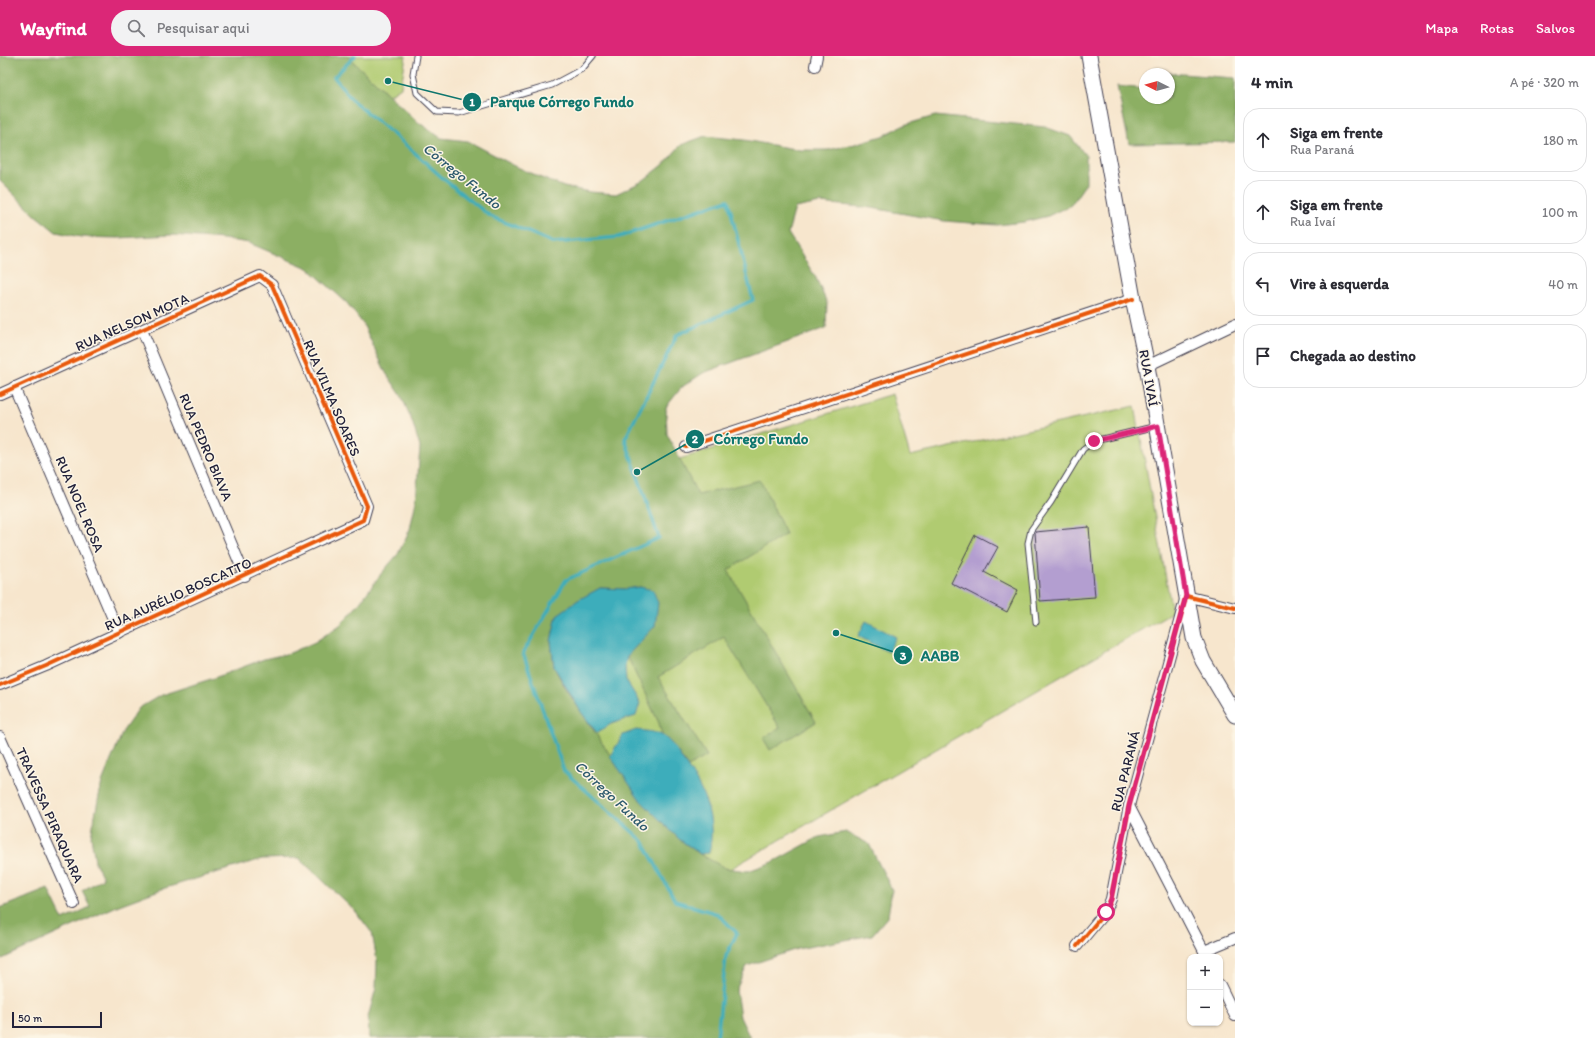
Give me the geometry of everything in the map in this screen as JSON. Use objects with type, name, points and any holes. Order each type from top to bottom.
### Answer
[{"type":"main road","name":"RUA IVAÍ","points":[[1089,56],[1133,300],[1158,426],[1194,638],[1203,661],[1235,715]]},
{"type":"street","points":[[815,66],[817,56]]},
{"type":"street","name":"RUA NELSON MOTA","points":[[0,394],[260,276],[272,285]]},
{"type":"street","name":"RUA VILMA SOARES","points":[[272,285],[367,506],[363,520]]},
{"type":"street","points":[[686,447],[1133,300]]},
{"type":"street","points":[[1147,366],[1235,324]]},
{"type":"street","name":"RUA PEDRO BIAVA","points":[[142,330],[245,576]]},
{"type":"street","name":"RUA NOEL ROSA","points":[[14,387],[119,633]]},
{"type":"street","name":"RUA AURÉLIO BOSCATTO","points":[[0,685],[245,576],[363,520]]},
{"type":"street","points":[[1186,596],[1235,608]]},
{"type":"street","name":"RUA PARANÁ","points":[[1077,946],[1106,912],[1111,899],[1129,806],[1186,596]]},
{"type":"street","name":"TRAVESSA PIRAQUARA","points":[[0,736],[74,904]]},
{"type":"street","points":[[1129,806],[1205,954],[1235,938]]},
{"type":"street","points":[[1223,990],[1235,1016]]},
{"type":"lane","points":[[416,56],[413,74],[417,93],[437,112],[459,113],[552,85],[582,69],[593,56]]},
{"type":"lane","points":[[1036,622],[1028,543],[1031,530],[1051,502],[1083,449],[1094,441],[1158,426]]},
{"type":"green space","points":[[0,56],[347,56],[418,122],[441,138],[468,141],[515,166],[564,187],[590,192],[616,194],[641,182],[662,166],[681,145],[705,136],[744,140],[800,150],[828,150],[882,136],[907,124],[935,116],[1045,127],[1070,136],[1086,156],[1086,183],[1071,205],[1048,216],[1024,222],[997,225],[944,221],[872,208],[820,203],[795,208],[788,233],[816,278],[827,303],[826,328],[703,373],[682,387],[666,407],[667,434],[698,495],[760,480],[786,534],[728,570],[816,722],[770,750],[763,738],[780,728],[724,637],[658,677],[707,756],[688,767],[672,744],[662,735],[659,723],[627,656],[635,646],[640,587],[625,589],[600,588],[557,615],[551,641],[554,667],[566,689],[641,801],[679,839],[700,854],[725,868],[748,871],[773,862],[819,837],[846,832],[869,844],[892,890],[888,916],[872,935],[797,949],[747,966],[736,990],[740,1017],[750,1038],[369,1038],[368,1017],[376,988],[377,961],[372,933],[356,912],[299,858],[262,859],[162,889],[119,905],[0,960],[0,908],[48,889],[63,920],[90,907],[82,891],[103,878],[95,862],[91,836],[102,782],[123,731],[139,708],[161,695],[214,678],[264,659],[290,653],[315,642],[340,625],[359,604],[380,575],[398,554],[410,529],[416,501],[420,447],[412,421],[401,395],[386,373],[363,324],[347,303],[308,268],[249,243],[223,239],[171,235],[118,238],[81,237],[56,232],[35,215],[0,181]]},
{"type":"green space","points":[[347,56],[406,56],[401,87],[389,95]]},
{"type":"green space","points":[[1175,73],[1235,78],[1235,142],[1129,144],[1117,86],[1139,88],[1139,104],[1175,104]]},
{"type":"green space","points":[[892,394],[910,456],[1135,406],[1172,612],[675,901],[564,771],[637,472]]},
{"type":"water","points":[[640,587],[653,590],[658,603],[655,626],[627,656],[625,666],[626,680],[640,703],[636,716],[611,724],[597,733],[581,712],[554,667],[551,641],[557,615],[578,600],[600,588],[625,589]]},
{"type":"water","points":[[866,621],[896,637],[888,652],[858,636]]},
{"type":"water","points":[[636,730],[657,733],[666,738],[690,770],[702,792],[710,815],[711,840],[709,853],[700,854],[679,839],[641,801],[610,756],[623,735]]},
{"type":"building","points":[[1089,527],[1095,597],[1040,601],[1035,532]]},
{"type":"building","points":[[975,535],[998,547],[984,572],[1018,590],[1007,612],[951,583]]},
{"type":"waterway","name":"Córrego Fundo","points":[[355,56],[334,77],[353,101],[406,145],[446,181],[490,216],[554,243],[619,237],[728,200],[753,300],[677,335],[625,439],[659,538],[566,580],[523,653],[564,771],[643,841],[675,901],[718,914],[737,933],[726,956],[717,1038]]},
{"type":"cycle path","points":[[0,394],[260,276],[272,285],[367,506],[363,520],[46,666],[0,685]]},
{"type":"cycle path","points":[[686,447],[1133,299]]},
{"type":"cycle path","points":[[1077,946],[1106,911],[1111,899],[1129,806],[1186,596],[1235,608]]},
{"type":"place","name":"Parque Córrego Fundo","points":[[388,81]]},
{"type":"place","name":"Córrego Fundo","points":[[637,472]]},
{"type":"place","name":"AABB","points":[[836,633]]},
{"type":"route","points":[[1094,441],[1158,426],[1186,596],[1129,806],[1111,899],[1106,912]]}]
